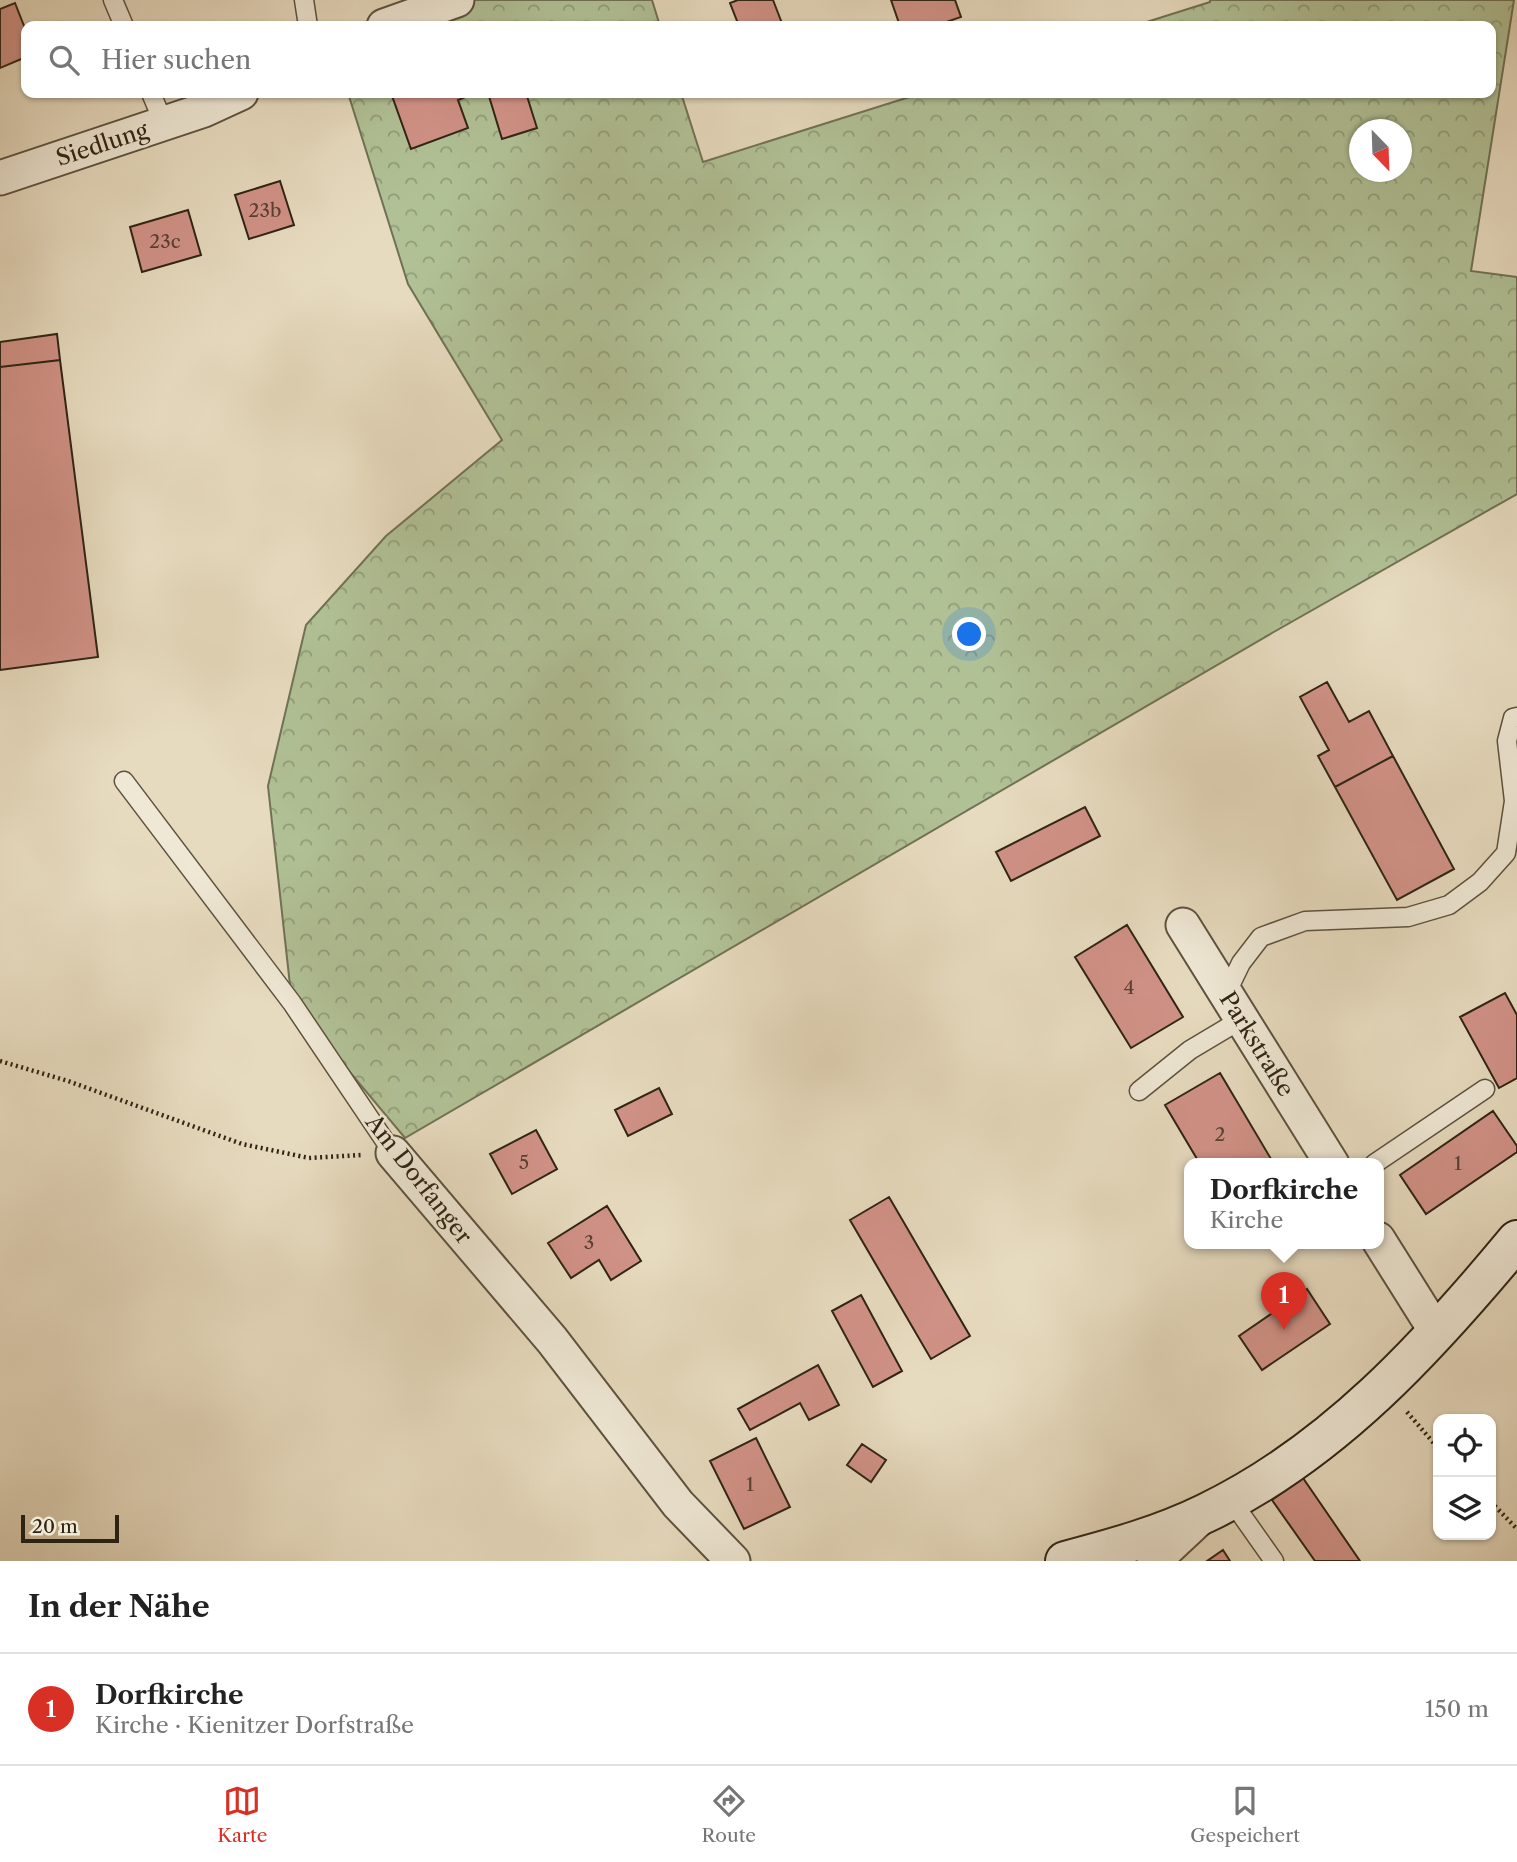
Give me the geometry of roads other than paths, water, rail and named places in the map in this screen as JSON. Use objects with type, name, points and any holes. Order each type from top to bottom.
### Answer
[{"type":"street","points":[[398,21],[457,0]]},
{"type":"street","name":"Siedlung","points":[[0,178],[204,110],[231,98]]},
{"type":"street","name":"Parkstraße","points":[[1183,925],[1328,1158]]},
{"type":"street","name":"Am Dorfanger","points":[[393,1153],[552,1340],[678,1504],[733,1561]]},
{"type":"street","points":[[1065,1561],[1135,1543],[1218,1507],[1296,1459],[1386,1386],[1437,1333],[1517,1240]]},
{"type":"street","points":[[1384,1249],[1437,1333]]},
{"type":"street","points":[[1154,1561],[1218,1507]]},
{"type":"lane","points":[[113,0],[122,21]]},
{"type":"lane","points":[[303,0],[307,21]]},
{"type":"lane","points":[[153,98],[163,124]]},
{"type":"lane","points":[[1139,1091],[1189,1050],[1234,1007],[1241,963],[1261,937],[1305,921],[1408,917],[1449,905],[1480,882],[1506,853],[1514,801],[1507,741],[1513,718],[1517,717]]},
{"type":"lane","name":"Am Dorfanger","points":[[124,781],[292,1003],[393,1153]]},
{"type":"lane","points":[[1383,1158],[1485,1089]]},
{"type":"lane","points":[[1218,1507],[1273,1561]]},
{"type":"place","name":"Dorfkirche","points":[[1284,1330]]}]
